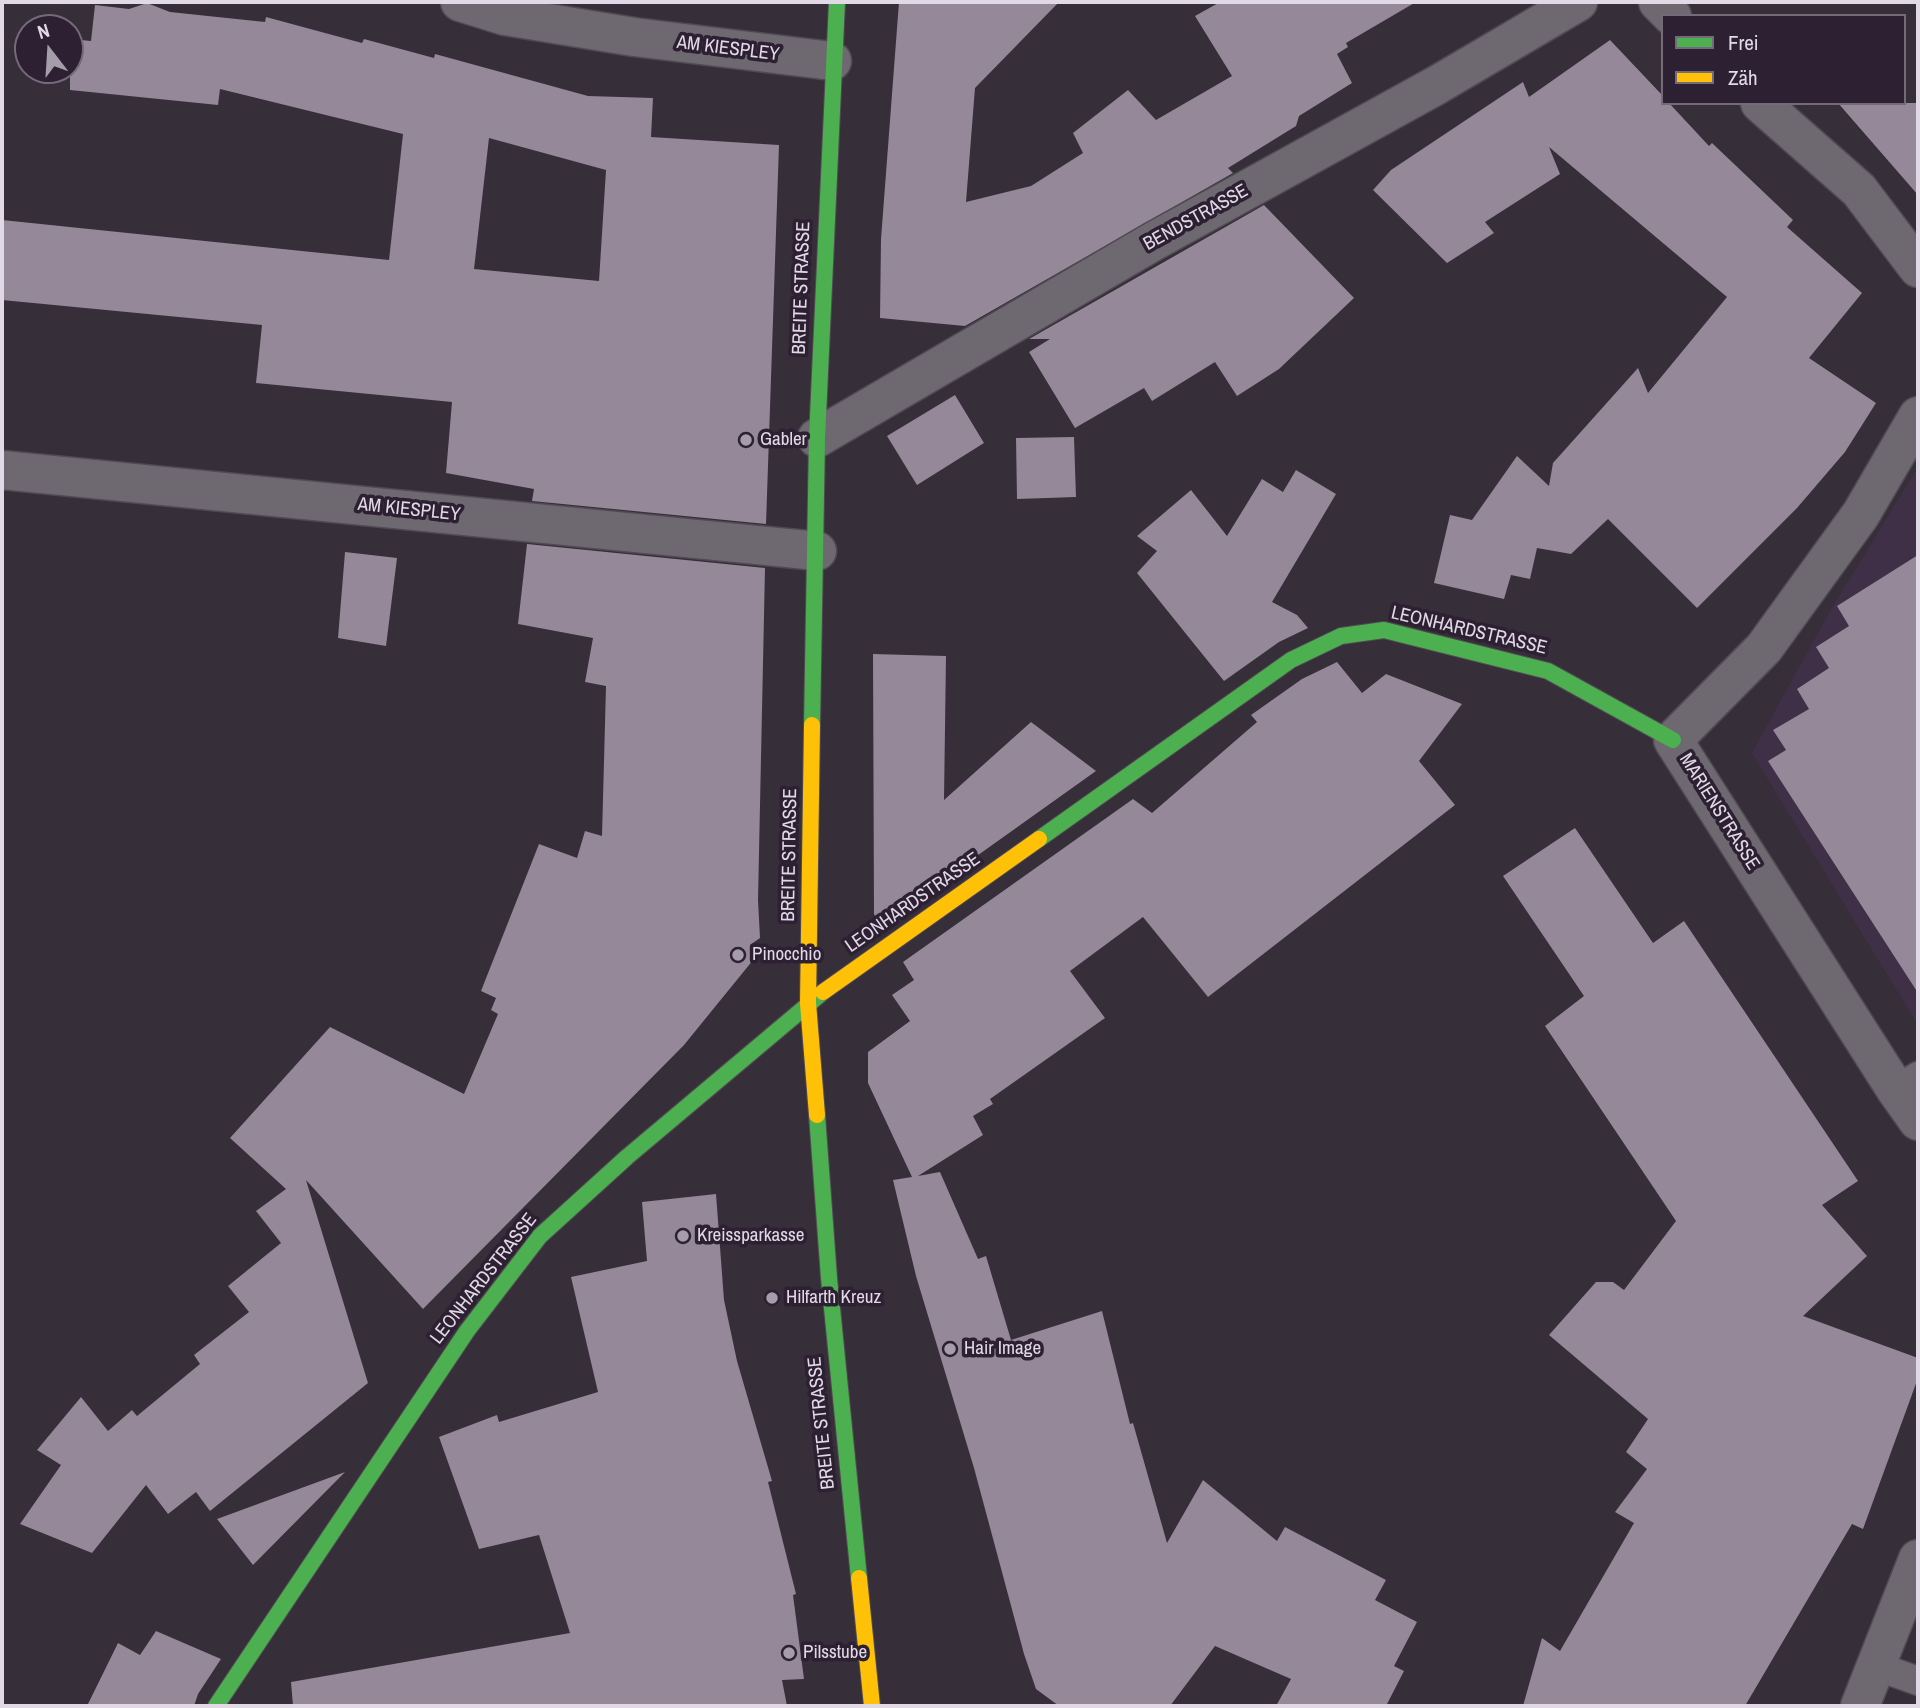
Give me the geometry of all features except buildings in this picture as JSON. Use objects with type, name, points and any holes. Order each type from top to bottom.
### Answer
[{"type":"main road","name":"BREITE STRASSE","points":[[837,2],[832,61],[817,438],[808,1003],[829,1278],[872,1706]]},
{"type":"main road","name":"LEONHARDSTRASSE","points":[[216,1706],[467,1331],[540,1236],[627,1157],[808,1003],[1291,660],[1341,636],[1384,630],[1548,671],[1673,740]]},
{"type":"street","name":"AM KIESPLEY","points":[[460,2],[505,16],[634,37],[832,61]]},
{"type":"street","name":"BENDSTRASSE","points":[[817,438],[1154,241],[1437,85],[1578,2]]},
{"type":"street","points":[[1762,105],[1858,190],[1918,268]]},
{"type":"street","name":"MARIENSTRASSE","points":[[1918,416],[1861,514],[1764,648],[1673,740],[1907,1083],[1918,1121]]},
{"type":"street","name":"AM KIESPLEY","points":[[2,470],[817,551]]},
{"type":"street","points":[[1860,1706],[1918,1559]]},
{"type":"lane","points":[[1876,1666],[1918,1681]]},
{"type":"shaded area","points":[[1918,467],[1918,1025],[1752,753],[1830,611]]},
{"type":"traffic: fast","points":[[812,725],[817,438],[837,2]]},
{"type":"traffic: fast","points":[[1039,839],[1291,660],[1341,636],[1384,630],[1548,671],[1673,740]]},
{"type":"traffic: fast","points":[[216,1706],[467,1331],[540,1236],[627,1157],[823,992]]},
{"type":"traffic: fast","points":[[817,1115],[829,1278],[859,1578]]},
{"type":"traffic: slow","points":[[812,725],[808,1003],[817,1115]]},
{"type":"traffic: slow","points":[[823,992],[1039,839]]},
{"type":"traffic: slow","points":[[859,1578],[872,1706]]},
{"type":"place","name":"Gabler","points":[[746,440]]},
{"type":"place","name":"Pinocchio","points":[[738,955]]},
{"type":"place","name":"Kreissparkasse","points":[[683,1236]]},
{"type":"place","name":"Hilfarth Kreuz","points":[[772,1298]]},
{"type":"place","name":"Hair Image","points":[[950,1349]]},
{"type":"place","name":"Pilsstube","points":[[789,1653]]}]
